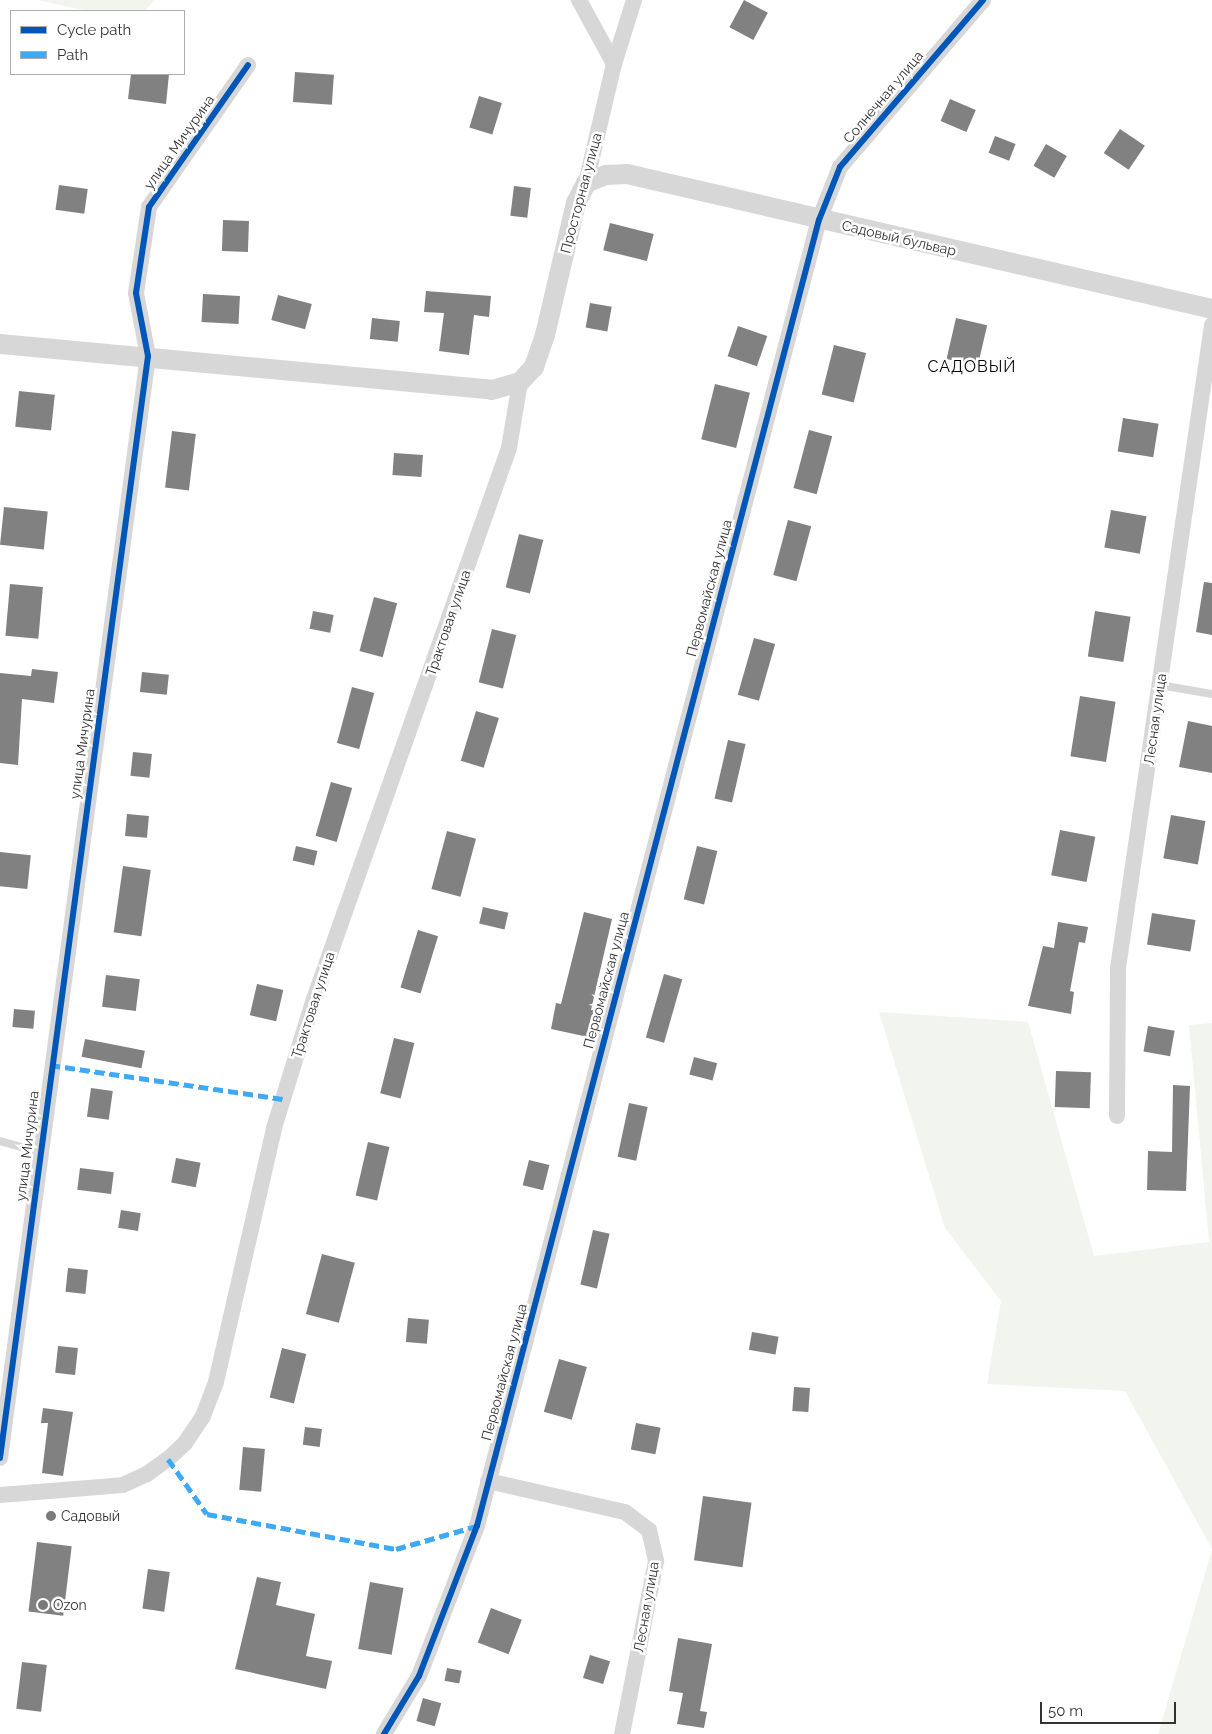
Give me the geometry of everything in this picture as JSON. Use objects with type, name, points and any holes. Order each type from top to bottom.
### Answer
[{"type":"street","points":[[579,0],[614,64]]},
{"type":"street","name":"Просторная улица","points":[[520,382],[534,366],[545,336],[576,203],[586,183],[614,64],[634,0]]},
{"type":"street","name":"Солнечная улица","points":[[819,220],[840,167],[983,0]]},
{"type":"street","name":"улица Мичурина","points":[[0,1458],[38,1152],[148,356],[136,292],[150,206],[248,65]]},
{"type":"street","name":"Садовый бульвар","points":[[586,183],[606,175],[627,174],[819,220],[1212,309]]},
{"type":"street","name":"Первомайская улица","points":[[384,1734],[419,1676],[477,1526],[819,220]]},
{"type":"street","name":"Лесная улица","points":[[1117,1116],[1118,968],[1212,324]]},
{"type":"street","points":[[0,344],[148,356],[465,389],[492,390],[520,382]]},
{"type":"street","name":"Трактовая улица","points":[[0,1495],[122,1485],[148,1474],[168,1459],[185,1443],[203,1416],[216,1382],[282,1099],[314,999],[509,448],[520,382]]},
{"type":"street","name":"Лесная улица","points":[[488,1481],[625,1512],[649,1530],[656,1561],[622,1734]]},
{"type":"lane","points":[[1160,685],[1212,694]]},
{"type":"lane","points":[[0,1141],[38,1152]]},
{"type":"shaded area","points":[[37,0],[154,0],[146,10],[84,10]]},
{"type":"shaded area","points":[[879,1012],[1028,1022],[1094,1256],[1209,1242],[1189,1025],[1212,1023],[1212,1549],[1125,1391],[987,1384],[1001,1301],[945,1228]]},
{"type":"shaded area","points":[[1212,1550],[1212,1734],[1158,1734]]},
{"type":"building","points":[[744,0],[768,13],[753,40],[729,27]]},
{"type":"building","points":[[295,72],[334,75],[332,105],[293,102]]},
{"type":"building","points":[[131,75],[169,75],[166,104],[128,99]]},
{"type":"building","points":[[479,96],[502,103],[492,135],[469,128]]},
{"type":"building","points":[[950,99],[976,110],[966,132],[941,121]]},
{"type":"building","points":[[1120,129],[1145,146],[1129,170],[1104,153]]},
{"type":"building","points":[[995,136],[1016,144],[1009,161],[989,153]]},
{"type":"building","points":[[1046,144],[1067,156],[1054,178],[1034,166]]},
{"type":"building","points":[[59,185],[88,189],[84,214],[56,210]]},
{"type":"building","points":[[514,186],[531,188],[527,218],[510,216]]},
{"type":"building","points":[[223,220],[249,221],[248,252],[222,251]]},
{"type":"building","points":[[610,223],[654,234],[647,261],[603,250]]},
{"type":"building","points":[[426,291],[491,296],[489,317],[474,315],[469,355],[439,351],[444,313],[424,312]]},
{"type":"building","points":[[203,294],[240,296],[238,324],[202,322]]},
{"type":"building","points":[[278,295],[312,304],[305,329],[271,320]]},
{"type":"building","points":[[590,303],[612,307],[607,331],[586,328]]},
{"type":"building","points":[[372,318],[400,321],[398,342],[370,339]]},
{"type":"building","points":[[956,318],[987,325],[978,366],[947,359]]},
{"type":"building","points":[[738,326],[767,336],[757,366],[728,356]]},
{"type":"building","points":[[834,345],[866,353],[854,402],[822,394]]},
{"type":"building","points":[[715,384],[750,393],[736,448],[701,439]]},
{"type":"building","points":[[19,391],[55,395],[51,431],[15,427]]},
{"type":"building","points":[[1123,418],[1159,424],[1153,457],[1118,452]]},
{"type":"building","points":[[809,430],[832,436],[817,494],[793,488]]},
{"type":"building","points":[[172,431],[196,434],[189,490],[165,488]]},
{"type":"building","points":[[394,453],[423,455],[421,477],[392,475]]},
{"type":"building","points":[[4,507],[48,512],[44,549],[0,545]]},
{"type":"building","points":[[1111,510],[1146,516],[1140,554],[1104,547]]},
{"type":"building","points":[[788,520],[811,526],[796,581],[773,575]]},
{"type":"building","points":[[519,534],[543,540],[530,593],[506,587]]},
{"type":"building","points":[[1204,582],[1212,583],[1212,635],[1196,632]]},
{"type":"building","points":[[10,584],[43,587],[38,639],[5,636]]},
{"type":"building","points":[[374,597],[397,603],[383,657],[360,651]]},
{"type":"building","points":[[313,611],[334,615],[330,633],[310,629]]},
{"type":"building","points":[[1095,611],[1131,617],[1123,662],[1088,656]]},
{"type":"building","points":[[492,629],[516,635],[503,688],[479,682]]},
{"type":"building","points":[[754,638],[775,644],[759,701],[738,695]]},
{"type":"building","points":[[32,669],[58,672],[54,703],[22,699],[18,765],[0,763],[0,673],[31,676]]},
{"type":"building","points":[[142,672],[169,675],[167,695],[140,692]]},
{"type":"building","points":[[352,687],[374,693],[359,749],[337,743]]},
{"type":"building","points":[[1080,696],[1116,702],[1106,762],[1070,756]]},
{"type":"building","points":[[476,711],[499,718],[484,768],[461,761]]},
{"type":"building","points":[[1188,721],[1212,726],[1212,773],[1179,767]]},
{"type":"building","points":[[728,740],[746,744],[732,803],[715,798]]},
{"type":"building","points":[[133,752],[152,754],[149,778],[130,776]]},
{"type":"building","points":[[331,782],[352,788],[337,842],[316,836]]},
{"type":"building","points":[[127,814],[149,816],[147,838],[125,836]]},
{"type":"building","points":[[1171,815],[1205,821],[1198,864],[1163,858]]},
{"type":"building","points":[[1060,830],[1095,837],[1087,882],[1051,875]]},
{"type":"building","points":[[447,831],[476,839],[460,897],[431,889]]},
{"type":"building","points":[[296,846],[317,851],[314,866],[293,861]]},
{"type":"building","points":[[697,846],[717,851],[704,904],[684,899]]},
{"type":"building","points":[[0,852],[31,855],[27,889],[0,886]]},
{"type":"building","points":[[123,866],[151,870],[141,936],[114,932]]},
{"type":"building","points":[[483,907],[508,913],[505,929],[479,924]]},
{"type":"building","points":[[584,912],[612,919],[591,1010],[594,1010],[588,1037],[551,1029],[556,1003],[561,1004]]},
{"type":"building","points":[[1152,913],[1195,920],[1190,951],[1147,945]]},
{"type":"building","points":[[1058,922],[1088,927],[1085,943],[1079,942],[1070,991],[1074,992],[1071,1014],[1028,1006],[1043,946],[1054,948]]},
{"type":"building","points":[[418,930],[438,936],[421,994],[400,987]]},
{"type":"building","points":[[664,974],[682,979],[664,1043],[646,1037]]},
{"type":"building","points":[[106,975],[140,979],[136,1011],[102,1007]]},
{"type":"building","points":[[257,984],[283,990],[276,1021],[250,1015]]},
{"type":"building","points":[[14,1009],[35,1011],[33,1029],[12,1027]]},
{"type":"building","points":[[1148,1026],[1175,1031],[1170,1056],[1143,1052]]},
{"type":"building","points":[[394,1038],[414,1043],[401,1098],[380,1093]]},
{"type":"building","points":[[85,1039],[145,1051],[141,1068],[82,1057]]},
{"type":"building","points":[[694,1057],[717,1063],[713,1081],[689,1074]]},
{"type":"building","points":[[1056,1071],[1091,1072],[1090,1108],[1055,1107]]},
{"type":"building","points":[[1173,1085],[1190,1086],[1186,1191],[1147,1190],[1148,1151],[1172,1152]]},
{"type":"building","points":[[91,1088],[113,1091],[109,1120],[87,1117]]},
{"type":"building","points":[[629,1103],[648,1107],[636,1161],[618,1157]]},
{"type":"building","points":[[368,1142],[389,1147],[377,1201],[356,1196]]},
{"type":"building","points":[[176,1158],[201,1163],[196,1187],[171,1183]]},
{"type":"building","points":[[529,1160],[549,1165],[543,1190],[523,1185]]},
{"type":"building","points":[[80,1168],[114,1172],[111,1194],[77,1190]]},
{"type":"building","points":[[121,1210],[141,1213],[138,1231],[118,1228]]},
{"type":"building","points":[[593,1230],[610,1234],[597,1288],[580,1285]]},
{"type":"building","points":[[322,1254],[355,1263],[339,1323],[306,1314]]},
{"type":"building","points":[[68,1268],[88,1270],[85,1294],[65,1292]]},
{"type":"building","points":[[408,1318],[429,1320],[427,1344],[406,1342]]},
{"type":"building","points":[[752,1332],[779,1337],[775,1354],[749,1350]]},
{"type":"building","points":[[58,1346],[78,1348],[75,1375],[55,1373]]},
{"type":"building","points":[[282,1348],[306,1354],[294,1404],[270,1397]]},
{"type":"building","points":[[559,1359],[587,1367],[572,1420],[544,1412]]},
{"type":"building","points":[[794,1387],[810,1388],[808,1412],[792,1411]]},
{"type":"building","points":[[43,1408],[73,1412],[63,1476],[42,1473],[48,1423],[41,1423]]},
{"type":"building","points":[[636,1423],[661,1428],[655,1454],[631,1450]]},
{"type":"building","points":[[305,1427],[322,1429],[320,1447],[303,1445]]},
{"type":"building","points":[[243,1447],[265,1449],[261,1492],[239,1490]]},
{"type":"building","points":[[703,1496],[752,1503],[742,1567],[694,1560]]},
{"type":"building","points":[[37,1542],[72,1546],[63,1616],[28,1611]]},
{"type":"building","points":[[148,1569],[170,1572],[164,1612],[142,1609]]},
{"type":"building","points":[[257,1577],[281,1582],[276,1605],[315,1614],[306,1656],[332,1661],[326,1689],[235,1669]]},
{"type":"building","points":[[370,1582],[403,1588],[392,1655],[358,1649]]},
{"type":"building","points":[[491,1608],[522,1620],[509,1654],[478,1643]]},
{"type":"building","points":[[678,1638],[712,1644],[700,1711],[707,1712],[704,1728],[677,1724],[683,1693],[669,1691]]},
{"type":"building","points":[[590,1655],[610,1661],[603,1684],[583,1678]]},
{"type":"building","points":[[22,1662],[47,1665],[41,1712],[16,1709]]},
{"type":"building","points":[[447,1668],[462,1671],[459,1684],[445,1681]]},
{"type":"building","points":[[423,1698],[441,1703],[435,1726],[416,1721]]},
{"type":"marked path","points":[[50,1065],[283,1099]]},
{"type":"marked path","points":[[168,1459],[207,1514],[396,1549],[477,1526]]},
{"type":"cycle path","points":[[384,1734],[419,1676],[477,1526],[819,220],[840,167],[983,0]]},
{"type":"cycle path","points":[[0,1458],[148,356],[136,293],[149,207],[248,65]]},
{"type":"place","name":"Садовый","points":[[51,1516]]},
{"type":"place","name":"Ozon","points":[[43,1605]]},
{"type":"district","name":"САДОВЫЙ","points":[[972,367]]}]
